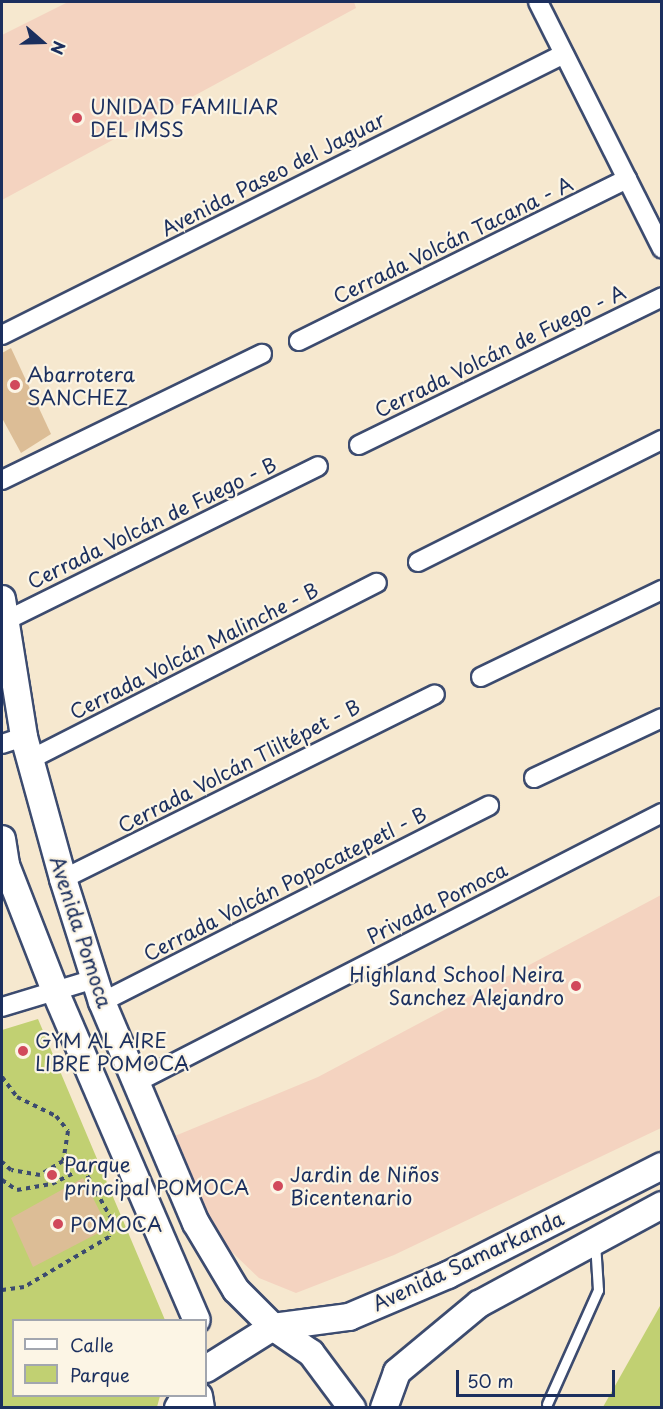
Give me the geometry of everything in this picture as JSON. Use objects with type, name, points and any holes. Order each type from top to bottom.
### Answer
[{"type":"main road","name":"Avenida Pomoca","points":[[3,610],[19,746],[98,990],[180,1184],[236,1290],[273,1327],[311,1353],[352,1407]]},
{"type":"main road","name":"Avenida Pomoca","points":[[2,839],[4,866],[55,991],[147,1198],[197,1319]]},
{"type":"main road","name":"Avenida Samarkanda","points":[[207,1368],[273,1327],[349,1317],[448,1275],[662,1166]]},
{"type":"main road","points":[[147,1198],[180,1184]]},
{"type":"main road","name":"Avenida Samarkanda","points":[[384,1407],[397,1372],[479,1304],[594,1237],[662,1205]]},
{"type":"street","points":[[538,2],[662,249]]},
{"type":"street","name":"Avenida Paseo del Jaguar","points":[[2,335],[564,54]]},
{"type":"street","name":"Cerrada Volcán Tacana - A","points":[[298,341],[627,178]]},
{"type":"street","name":"Cerrada Volcán de Fuego - A","points":[[359,445],[662,297]]},
{"type":"street","points":[[2,480],[262,354]]},
{"type":"street","points":[[418,562],[662,440]]},
{"type":"street","name":"Cerrada Volcán de Fuego - B","points":[[3,610],[318,466]]},
{"type":"street","name":"Cerrada Volcán Malinche - B","points":[[19,746],[377,583]]},
{"type":"street","points":[[481,677],[662,590]]},
{"type":"street","name":"Cerrada Volcán Tliltépet - B","points":[[63,879],[435,694]]},
{"type":"street","points":[[534,778],[662,718]]},
{"type":"street","name":"Cerrada Volcán Popocatepetl - B","points":[[2,1007],[55,991],[98,990],[489,807]]},
{"type":"street","name":"Privada Pomoca","points":[[137,1082],[662,813]]},
{"type":"lane","points":[[547,1404],[598,1290],[594,1237]]},
{"type":"path","points":[[2,1077],[16,1096],[56,1116],[68,1131],[63,1161],[40,1175],[11,1170],[2,1162]]},
{"type":"path","points":[[2,1180],[17,1190],[52,1184],[83,1168],[111,1218],[109,1237],[24,1287],[2,1290]]},
{"type":"shaded area","name":"UNIDAD FAMILIAR DEL IMSS","points":[[68,2],[354,2],[356,8],[2,200],[2,35]]},
{"type":"shaded area","name":"Highland School Neira Sanchez Alejandro","points":[[661,895],[661,1128],[394,1255],[296,1293],[259,1278],[213,1234],[170,1138],[318,1077]]},
{"type":"green space","name":"Parque principal POMOCA","points":[[38,1019],[165,1319],[12,1319],[12,1397],[160,1397],[157,1407],[2,1408],[2,1030]]},
{"type":"green space","points":[[660,1306],[661,1407],[603,1407]]},
{"type":"building","name":"Abarrotera SANCHEZ","points":[[11,348],[51,434],[21,453],[2,418],[2,353]]},
{"type":"building","points":[[83,1178],[108,1228],[33,1267],[11,1218]]},
{"type":"place","name":"UNIDAD FAMILIAR DEL IMSS","points":[[77,118]]},
{"type":"place","name":"Abarrotera SANCHEZ","points":[[15,385]]},
{"type":"place","name":"Highland School Neira Sanchez Alejandro","points":[[576,986]]},
{"type":"place","name":"GYM AL AIRE LIBRE POMOCA","points":[[23,1051]]},
{"type":"place","name":"Parque principal POMOCA","points":[[52,1175]]},
{"type":"place","name":"Jardin de Niños Bicentenario","points":[[278,1186]]},
{"type":"place","name":"POMOCA","points":[[58,1224]]}]
